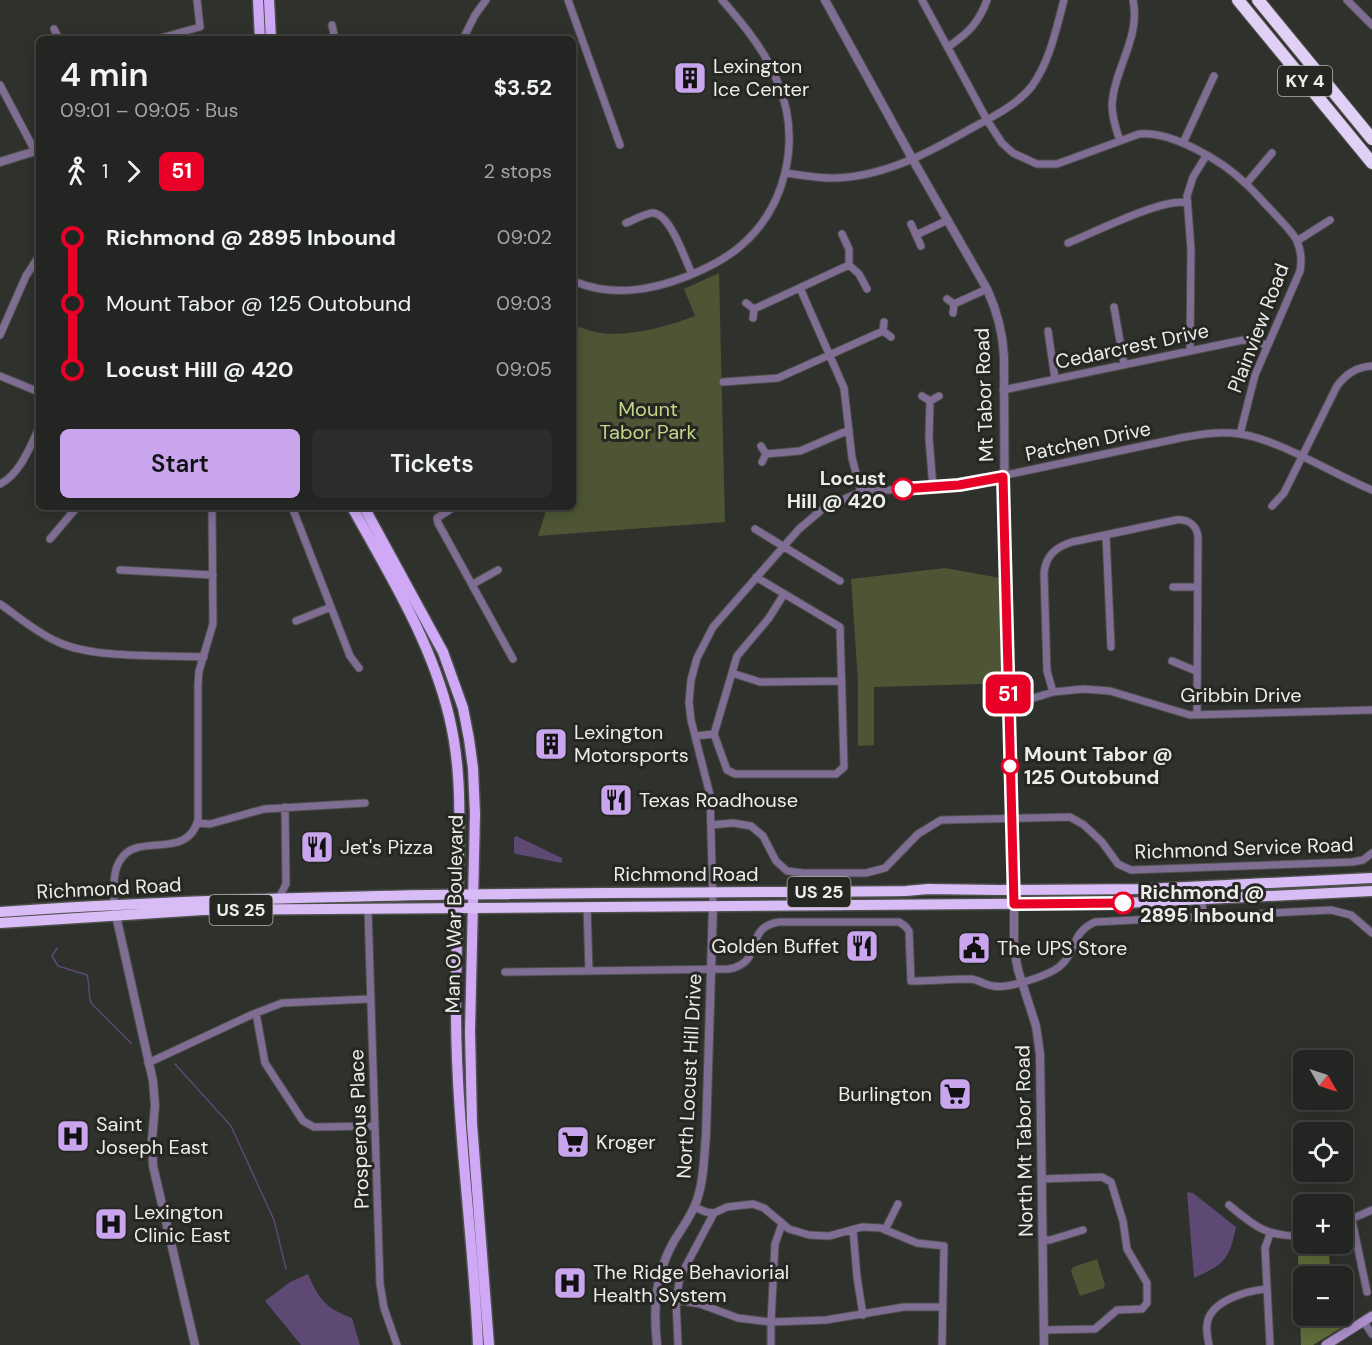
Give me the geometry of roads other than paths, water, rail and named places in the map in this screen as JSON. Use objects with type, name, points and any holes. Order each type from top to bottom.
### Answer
[{"type":"highway","name":"KY 4","points":[[1238,0],[1372,163]]},
{"type":"highway","name":"KY 4","points":[[1258,0],[1372,139]]},
{"type":"highway","name":"Richmond Road","points":[[0,923],[114,909],[302,896],[928,889],[1146,889],[1372,878]]},
{"type":"highway","name":"Richmond Road","points":[[0,912],[114,909],[368,910],[1014,904],[1202,900],[1372,891]]},
{"type":"main road","points":[[258,0],[260,36]]},
{"type":"main road","points":[[268,0],[271,36]]},
{"type":"main road","name":"Man O War Boulevard","points":[[354,510],[432,661],[447,708],[456,750],[459,777],[457,1067],[461,1145],[478,1345]]},
{"type":"main road","name":"Man O War Boulevard","points":[[366,510],[443,652],[463,708],[469,739],[474,794],[470,1022],[472,1124],[489,1345]]},
{"type":"main road","points":[[1326,1345],[1368,1319]]},
{"type":"street","points":[[168,36],[200,27],[197,0]]},
{"type":"street","points":[[464,36],[484,0]]},
{"type":"street","points":[[568,0],[620,146]]},
{"type":"street","points":[[576,282],[601,289],[633,291],[665,285],[692,274],[726,257],[754,233],[776,200],[785,173],[789,133],[786,109],[778,84],[757,45],[722,0]]},
{"type":"street","name":"Mt Tabor Road","points":[[825,0],[987,289],[1001,330],[1014,904]]},
{"type":"street","name":"Plainview Road","points":[[922,0],[987,120],[1007,149],[1019,157],[1037,164],[1065,163],[1139,134],[1165,135],[1234,173],[1297,241],[1301,260],[1299,276],[1267,346],[1248,395],[1240,434]]},
{"type":"street","points":[[948,47],[973,28],[987,0]]},
{"type":"street","points":[[785,173],[822,178],[872,172],[913,160],[987,120],[1020,99],[1037,78],[1049,52],[1064,0]]},
{"type":"street","points":[[1120,141],[1113,120],[1112,107],[1134,27],[1133,0]]},
{"type":"street","points":[[1347,0],[1372,25]]},
{"type":"street","points":[[332,25],[334,36]]},
{"type":"street","points":[[54,29],[58,36]]},
{"type":"street","points":[[1183,143],[1214,76]]},
{"type":"street","points":[[0,85],[36,149]]},
{"type":"street","points":[[0,162],[36,151]]},
{"type":"street","points":[[1246,184],[1272,153]]},
{"type":"street","points":[[1190,350],[1191,250],[1187,203],[1190,187],[1206,156]]},
{"type":"street","points":[[1068,243],[1157,207],[1178,202],[1187,203]]},
{"type":"street","points":[[626,223],[648,214],[660,214],[670,226],[692,274]]},
{"type":"street","points":[[916,235],[948,220]]},
{"type":"street","points":[[1297,241],[1330,220]]},
{"type":"street","points":[[911,224],[921,246]]},
{"type":"street","points":[[842,234],[849,249],[849,265]]},
{"type":"street","points":[[0,335],[26,276],[36,261]]},
{"type":"street","points":[[754,309],[849,265]]},
{"type":"street","points":[[849,265],[859,273],[867,290]]},
{"type":"street","points":[[800,288],[845,393],[852,458],[861,492]]},
{"type":"street","points":[[954,304],[987,289]]},
{"type":"street","points":[[947,299],[954,304]]},
{"type":"street","points":[[746,303],[754,309]]},
{"type":"street","points":[[953,313],[954,304]]},
{"type":"street","points":[[1114,306],[1124,364]]},
{"type":"street","points":[[753,318],[754,309]]},
{"type":"street","points":[[883,331],[884,322]]},
{"type":"street","points":[[723,382],[778,378],[883,331]]},
{"type":"street","points":[[883,331],[891,337]]},
{"type":"street","points":[[1048,331],[1055,379]]},
{"type":"street","name":"Cedarcrest Drive","points":[[1003,390],[1243,340],[1257,341],[1267,346]]},
{"type":"street","points":[[1272,506],[1284,493],[1337,386],[1345,376],[1353,371],[1372,366]]},
{"type":"street","points":[[0,376],[36,391]]},
{"type":"street","points":[[922,396],[930,400]]},
{"type":"street","points":[[930,400],[939,396]]},
{"type":"street","points":[[930,400],[929,438],[933,488]]},
{"type":"street","points":[[766,454],[800,451],[849,430]]},
{"type":"street","name":"Patchen Drive","points":[[713,906],[708,783],[694,736],[689,702],[691,680],[697,658],[713,627],[815,514],[833,503],[861,492],[959,485],[1210,433],[1240,434],[1268,442],[1372,490]]},
{"type":"street","points":[[0,484],[5,482],[22,463],[36,434]]},
{"type":"street","points":[[761,446],[766,454]]},
{"type":"street","points":[[762,462],[766,454]]},
{"type":"street","points":[[50,539],[74,510]]},
{"type":"street","points":[[195,1345],[153,1166],[155,1095],[114,909],[116,870],[124,855],[140,847],[177,843],[193,832],[197,823],[199,671],[213,624],[212,510]]},
{"type":"street","points":[[293,510],[350,656],[359,668]]},
{"type":"street","points":[[449,510],[437,518],[438,523],[513,659]]},
{"type":"street","points":[[1053,692],[1047,657],[1045,566],[1051,553],[1063,545],[1176,520],[1185,520],[1195,526],[1198,536],[1197,715]]},
{"type":"street","points":[[755,529],[840,581]]},
{"type":"street","points":[[1106,535],[1110,648]]},
{"type":"street","points":[[120,570],[213,574]]},
{"type":"street","points":[[473,584],[498,570]]},
{"type":"street","points":[[756,577],[840,627],[844,767],[836,774],[735,774],[727,770],[714,734],[737,656],[769,618],[784,594]]},
{"type":"street","points":[[1173,587],[1197,587]]},
{"type":"street","points":[[0,604],[40,633],[67,646],[98,652],[204,657]]},
{"type":"street","points":[[296,621],[331,607]]},
{"type":"street","points":[[1172,661],[1196,671]]},
{"type":"street","points":[[732,673],[760,682],[842,681]]},
{"type":"street","name":"Gribbin Drive","points":[[1008,706],[1053,692],[1070,689],[1098,689],[1178,713],[1197,715],[1372,710]]},
{"type":"street","points":[[694,736],[714,734]]},
{"type":"street","points":[[197,823],[210,824],[252,811],[285,807],[365,803]]},
{"type":"street","points":[[276,897],[280,896],[286,884],[285,807]]},
{"type":"street","name":"Richmond Service Road","points":[[711,825],[743,824],[757,830],[776,861],[788,871],[803,873],[866,873],[885,868],[918,834],[941,820],[1011,817],[1073,818],[1096,835],[1118,864],[1131,870],[1358,861],[1367,858],[1372,853]]},
{"type":"street","points":[[1298,864],[1300,882]]},
{"type":"street","points":[[286,884],[295,894],[302,896]]},
{"type":"street","points":[[1202,900],[1203,918]]},
{"type":"street","name":"North Mt Tabor Road","points":[[1014,904],[1014,949],[1039,1043],[1044,1345]]},
{"type":"street","name":"North Locust Hill Drive","points":[[657,1345],[655,1296],[662,1266],[694,1206],[703,1173],[713,906]]},
{"type":"street","points":[[586,907],[589,971]]},
{"type":"street","name":"Prosperous Place","points":[[368,910],[369,999],[380,1284],[384,1308],[397,1345]]},
{"type":"street","points":[[505,972],[729,969],[745,963],[750,958],[757,934],[772,923],[890,921],[902,923],[909,932],[911,981],[974,980],[994,987],[1022,982],[1057,969],[1068,956],[1077,934],[1082,928],[1095,922],[1338,910],[1351,915],[1372,933]]},
{"type":"street","points":[[148,1063],[282,1003],[369,999]]},
{"type":"street","points":[[256,1013],[265,1063],[303,1120],[314,1127],[375,1126]]},
{"type":"street","points":[[1042,1179],[1102,1177],[1111,1182],[1124,1221],[1127,1249],[1146,1283],[1147,1303],[1142,1309],[1114,1311],[1095,1329],[1044,1330]]},
{"type":"street","points":[[694,1206],[714,1213],[727,1207],[753,1204],[764,1208],[789,1229],[809,1235],[829,1236],[862,1227],[881,1228],[917,1243],[944,1246],[942,1345]]},
{"type":"street","points":[[885,1230],[898,1204]]},
{"type":"street","points":[[1228,1205],[1255,1226],[1270,1233],[1293,1235]]},
{"type":"street","points":[[1353,1220],[1372,1210]]},
{"type":"street","points":[[678,1345],[676,1300],[680,1277],[714,1213]]},
{"type":"street","points":[[771,1345],[775,1244],[782,1224]]},
{"type":"street","points":[[1353,1225],[1367,1292]]},
{"type":"street","points":[[853,1230],[863,1314]]},
{"type":"street","points":[[1043,1240],[1083,1230]]},
{"type":"street","points":[[1270,1233],[1265,1248],[1270,1345]]},
{"type":"street","points":[[1209,1345],[1207,1324],[1219,1306],[1248,1292],[1266,1289]]},
{"type":"street","points":[[655,1296],[700,1304],[738,1318],[771,1322],[826,1320],[904,1307],[943,1307]]},
{"type":"street","points":[[1368,1319],[1372,1334]]},
{"type":"waterway","points":[[57,948],[52,956],[58,966],[87,975],[91,1003],[131,1043]]},
{"type":"waterway","points":[[175,1064],[231,1126],[274,1220],[286,1269]]},
{"type":"place","name":"Lexington Ice Center","points":[[690,78]]},
{"type":"place","name":"Locust Hill @ 420","points":[[903,489]]},
{"type":"place","name":"Lexington Motorsports","points":[[551,744]]},
{"type":"place","name":"Mount Tabor @ 125 Outobund","points":[[1010,766]]},
{"type":"place","name":"Texas Roadhouse","points":[[616,800]]},
{"type":"place","name":"Jet's Pizza","points":[[317,847]]},
{"type":"place","name":"Richmond @ 2895 Inbound","points":[[1123,903]]},
{"type":"place","name":"Golden Buffet","points":[[862,946]]},
{"type":"place","name":"The UPS Store","points":[[974,948]]},
{"type":"place","name":"Burlington","points":[[955,1094]]},
{"type":"place","name":"Saint Joseph East","points":[[73,1136]]},
{"type":"place","name":"Kroger","points":[[573,1142]]},
{"type":"place","name":"Lexington Clinic East","points":[[111,1224]]},
{"type":"place","name":"The Ridge Behaviorial Health System","points":[[570,1283]]},
{"type":"park label","name":"Mount Tabor Park","points":[[648,420]]}]
